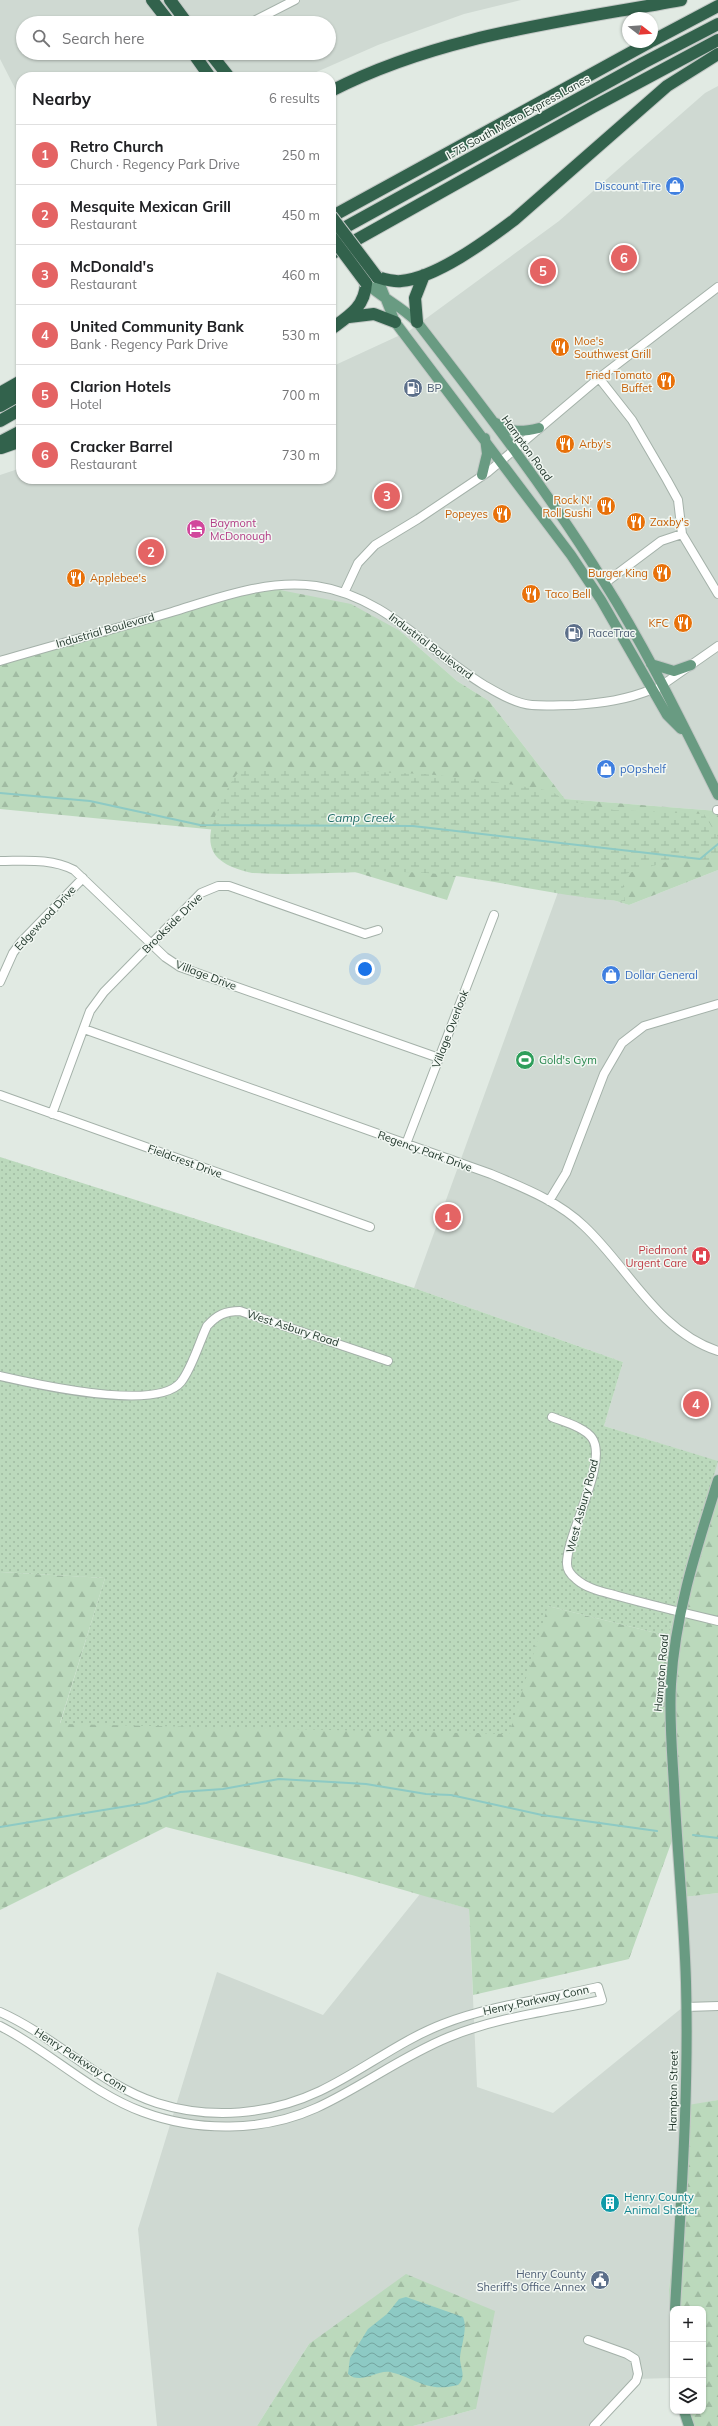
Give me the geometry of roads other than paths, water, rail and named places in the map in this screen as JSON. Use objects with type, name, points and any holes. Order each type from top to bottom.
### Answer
[{"type":"highway","points":[[152,0],[165,16]]},
{"type":"highway","points":[[170,0],[182,16]]},
{"type":"highway","points":[[336,89],[378,69],[458,42],[681,0]]},
{"type":"highway","points":[[658,37],[718,6]]},
{"type":"highway","name":"I-75 South Metro Express Lanes","points":[[336,233],[643,63],[718,24]]},
{"type":"highway","points":[[336,251],[586,110],[718,40]]},
{"type":"highway","points":[[336,213],[638,48]]},
{"type":"highway","points":[[377,276],[399,282],[424,275],[469,252],[502,229],[667,86],[718,54]]},
{"type":"highway","points":[[198,60],[206,72]]},
{"type":"highway","points":[[219,60],[226,72]]},
{"type":"highway","name":"Hampton Road","points":[[336,223],[377,276]]},
{"type":"highway","name":"Hampton Road","points":[[336,243],[366,283]]},
{"type":"highway","points":[[417,322],[415,298],[424,275]]},
{"type":"highway","points":[[336,325],[348,317],[363,301],[366,283]]},
{"type":"highway","points":[[348,317],[374,314],[395,322]]},
{"type":"highway","points":[[0,393],[16,384]]},
{"type":"highway","points":[[0,406],[16,397]]},
{"type":"highway","points":[[0,421],[16,412]]},
{"type":"highway","points":[[0,442],[16,434]]},
{"type":"highway","points":[[0,449],[16,443]]},
{"type":"main road","name":"Hampton Road","points":[[377,276],[388,300],[395,322],[485,438],[583,573],[686,734],[715,786],[718,795]]},
{"type":"main road","name":"Hampton Road","points":[[366,283],[407,312],[417,322],[513,450],[605,583],[651,664],[656,688],[667,715],[686,734]]},
{"type":"main road","points":[[492,421],[509,430],[524,431],[539,428]]},
{"type":"main road","points":[[482,475],[487,454],[485,438]]},
{"type":"main road","points":[[651,664],[674,671],[691,665]]},
{"type":"main road","name":"Hampton Road","points":[[678,1873],[670,1715],[674,1657],[680,1612],[692,1560],[714,1505],[718,1480]]},
{"type":"main road","name":"Hampton Street","points":[[675,2306],[683,2177],[686,2007],[684,1935],[678,1873]]},
{"type":"main road","points":[[685,2414],[689,2426]]},
{"type":"street","points":[[264,16],[295,0]]},
{"type":"street","points":[[344,593],[358,563],[375,544],[418,519],[482,475],[599,378],[718,287]]},
{"type":"street","points":[[599,378],[632,420],[673,490],[680,509],[682,534],[718,594]]},
{"type":"street","points":[[605,583],[661,541],[682,534]]},
{"type":"street","name":"Industrial Boulevard","points":[[0,661],[199,603],[251,590],[298,585],[316,586],[344,593],[382,610],[408,627],[469,676],[497,693],[532,705],[608,703],[629,698],[656,688],[718,646]]},
{"type":"street","name":"Village Drive","points":[[0,861],[45,862],[63,865],[83,878],[165,957],[180,967],[439,1058]]},
{"type":"street","name":"Edgewood Drive","points":[[0,979],[13,953],[21,942],[83,878]]},
{"type":"street","name":"Brookside Drive","points":[[52,1114],[90,1011],[104,992],[201,893],[218,886],[229,886],[365,934],[378,930]]},
{"type":"street","name":"Village Overlook","points":[[406,1144],[494,915]]},
{"type":"street","points":[[549,1201],[566,1173],[604,1074],[622,1043],[644,1026],[718,1004]]},
{"type":"street","name":"Regency Park Drive","points":[[84,1029],[491,1174],[549,1201],[584,1226],[667,1320],[698,1343],[718,1351]]},
{"type":"street","name":"Fieldcrest Drive","points":[[0,1095],[370,1227]]},
{"type":"street","name":"West Asbury Road","points":[[0,1376],[76,1391],[120,1395],[161,1393],[181,1381],[208,1326],[214,1319],[229,1311],[240,1310],[388,1361]]},
{"type":"street","name":"West Asbury Road","points":[[552,1417],[584,1431],[592,1438],[596,1447],[596,1458],[588,1490],[570,1548],[567,1564],[569,1573],[586,1586],[680,1612]]},
{"type":"street","points":[[680,1612],[718,1621]]},
{"type":"street","name":"Henry Parkway Conn","points":[[0,2012],[35,2030],[96,2072],[139,2096],[187,2110],[237,2113],[272,2108],[295,2102],[320,2091],[394,2049],[443,2024],[491,2009],[598,1987],[602,2000],[469,2029],[424,2048],[315,2108],[291,2117],[244,2126],[211,2126],[177,2122],[142,2112],[103,2093],[40,2048],[0,2026]]},
{"type":"street","points":[[686,2007],[718,2006]]},
{"type":"street","points":[[588,2340],[627,2354],[635,2359],[638,2374],[636,2381],[594,2426]]},
{"type":"water","points":[[406,2297],[463,2317],[465,2332],[460,2358],[463,2376],[458,2385],[447,2387],[429,2386],[390,2372],[379,2373],[363,2378],[353,2377],[348,2374],[350,2358],[368,2329],[387,2314],[399,2299]]},
{"type":"waterway","name":"Camp Creek","points":[[0,793],[90,801],[200,825],[413,826],[700,859],[718,844]]},
{"type":"waterway","points":[[0,1827],[146,1803],[180,1792],[223,1789],[279,1779],[366,1784],[426,1794],[451,1795],[542,1815],[657,1831]]},
{"type":"waterway","points":[[693,1835],[718,1838]]},
{"type":"place","name":"Discount Tire","points":[[675,186]]},
{"type":"place","name":"Cracker Barrel","points":[[624,258]]},
{"type":"place","name":"Clarion Hotels","points":[[543,271]]},
{"type":"place","name":"Moe's Southwest Grill","points":[[560,347]]},
{"type":"place","name":"Fried Tomato Buffet","points":[[666,381]]},
{"type":"place","name":"BP","points":[[413,388]]},
{"type":"place","name":"Arby's","points":[[565,444]]},
{"type":"place","name":"McDonald's","points":[[387,496]]},
{"type":"place","name":"Rock N' Roll Sushi","points":[[606,506]]},
{"type":"place","name":"Popeyes","points":[[502,514]]},
{"type":"place","name":"Zaxby's","points":[[636,522]]},
{"type":"place","name":"Baymont McDonough","points":[[196,529]]},
{"type":"place","name":"Mesquite Mexican Grill","points":[[151,552]]},
{"type":"place","name":"Burger King","points":[[662,573]]},
{"type":"place","name":"Applebee's","points":[[76,578]]},
{"type":"place","name":"Taco Bell","points":[[531,594]]},
{"type":"place","name":"KFC","points":[[683,623]]},
{"type":"place","name":"RaceTrac","points":[[574,633]]},
{"type":"place","name":"pOpshelf","points":[[606,769]]},
{"type":"place","name":"Dollar General","points":[[611,975]]},
{"type":"place","name":"Gold's Gym","points":[[525,1060]]},
{"type":"place","name":"Retro Church","points":[[448,1217]]},
{"type":"place","name":"Piedmont Urgent Care","points":[[701,1256]]},
{"type":"place","name":"United Community Bank","points":[[696,1404]]},
{"type":"place","name":"Henry County Animal Shelter","points":[[610,2203]]},
{"type":"place","name":"Henry County Sheriff's Office Annex","points":[[600,2280]]}]
